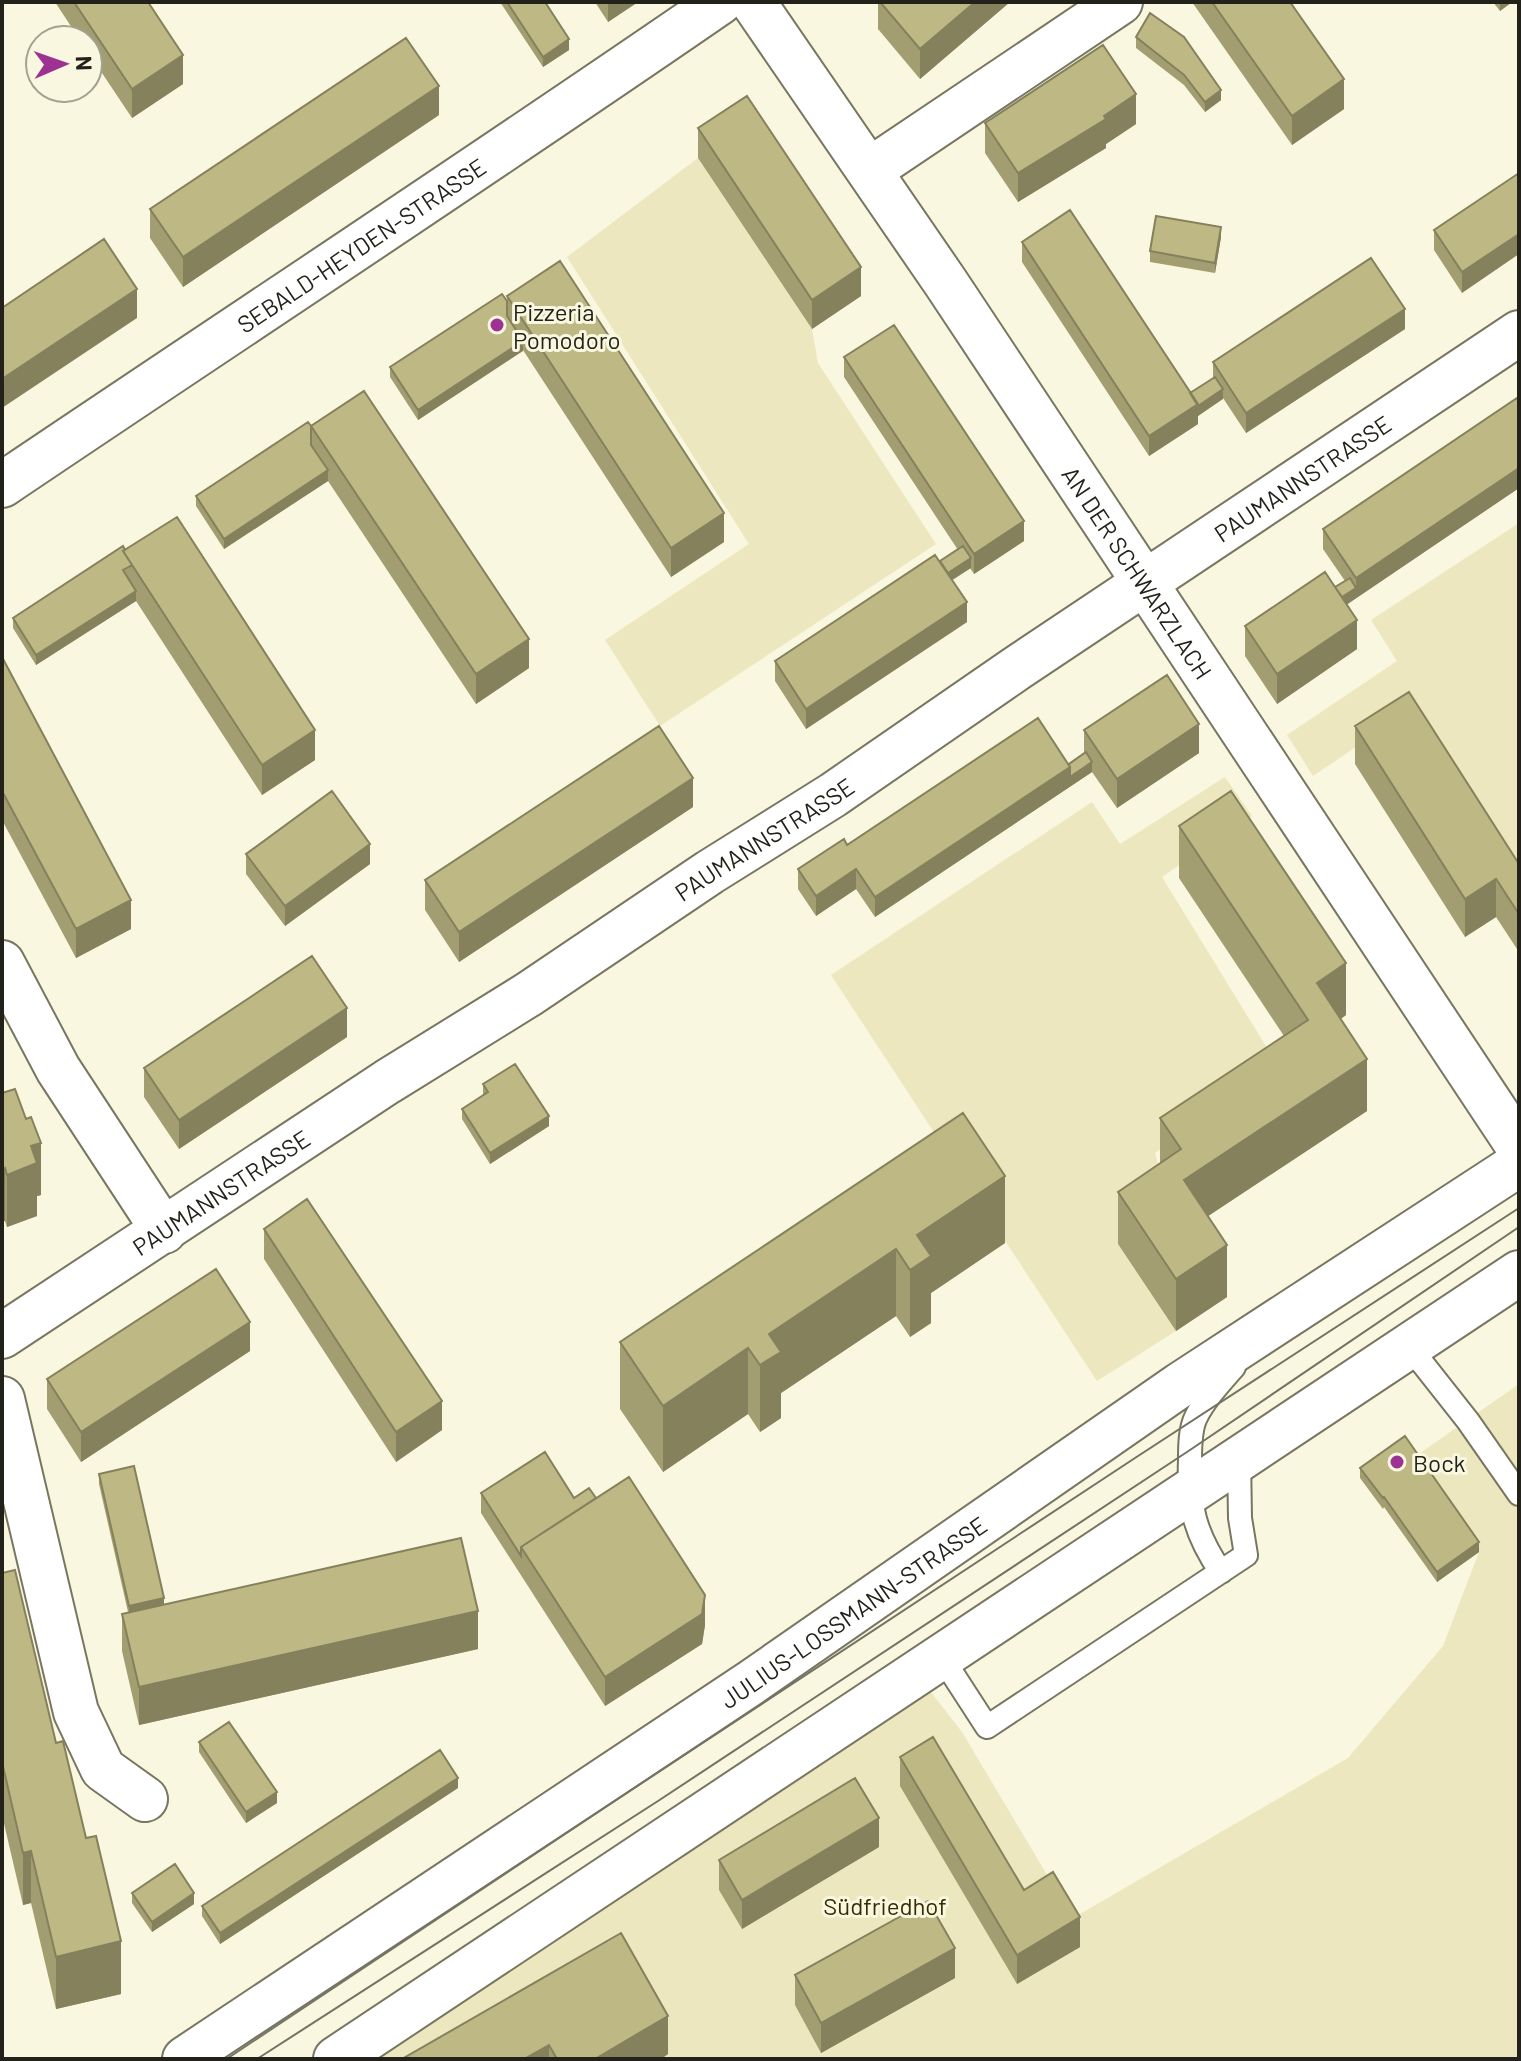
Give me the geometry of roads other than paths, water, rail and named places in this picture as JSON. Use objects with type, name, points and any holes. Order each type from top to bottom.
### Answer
[{"type":"street","name":"SEBALD-HEYDEN-STRASSE","points":[[2,485],[405,213],[483,165],[720,2]]},
{"type":"street","name":"AN DER SCHWARZLACH","points":[[753,2],[870,170],[1519,1147]]},
{"type":"street","points":[[870,170],[1120,2]]},
{"type":"street","name":"PAUMANNSTRASSE","points":[[2,1336],[387,1082],[529,994],[710,872],[833,795],[1017,668],[1519,333]]},
{"type":"street","points":[[2,963],[58,1069],[164,1231]]},
{"type":"street","name":"JULIUS-LOSSMANN-STRASSE","points":[[185,2059],[739,1691],[1167,1394],[1519,1164]]},
{"type":"street","points":[[336,2059],[1519,1273]]},
{"type":"street","points":[[2,1399],[76,1712],[103,1769],[145,1799]]},
{"type":"lane","points":[[1221,1572],[1204,1547],[1195,1525],[1189,1492],[1190,1450],[1195,1420],[1217,1386],[1269,1327]]},
{"type":"lane","points":[[1408,1345],[1468,1421],[1519,1494]]},
{"type":"lane","points":[[941,1656],[987,1727],[1221,1572],[1246,1555],[1240,1518],[1239,1458]]},
{"type":"tram line","points":[[223,2059],[1519,1208]]},
{"type":"tram line","points":[[257,2059],[658,1801],[1190,1450],[1519,1227]]},
{"type":"place","name":"Pizzeria Pomodoro","points":[[497,325]]},
{"type":"place","name":"Bock","points":[[1397,1462]]},
{"type":"park label","name":"Südfriedhof","points":[[885,1905]]}]
